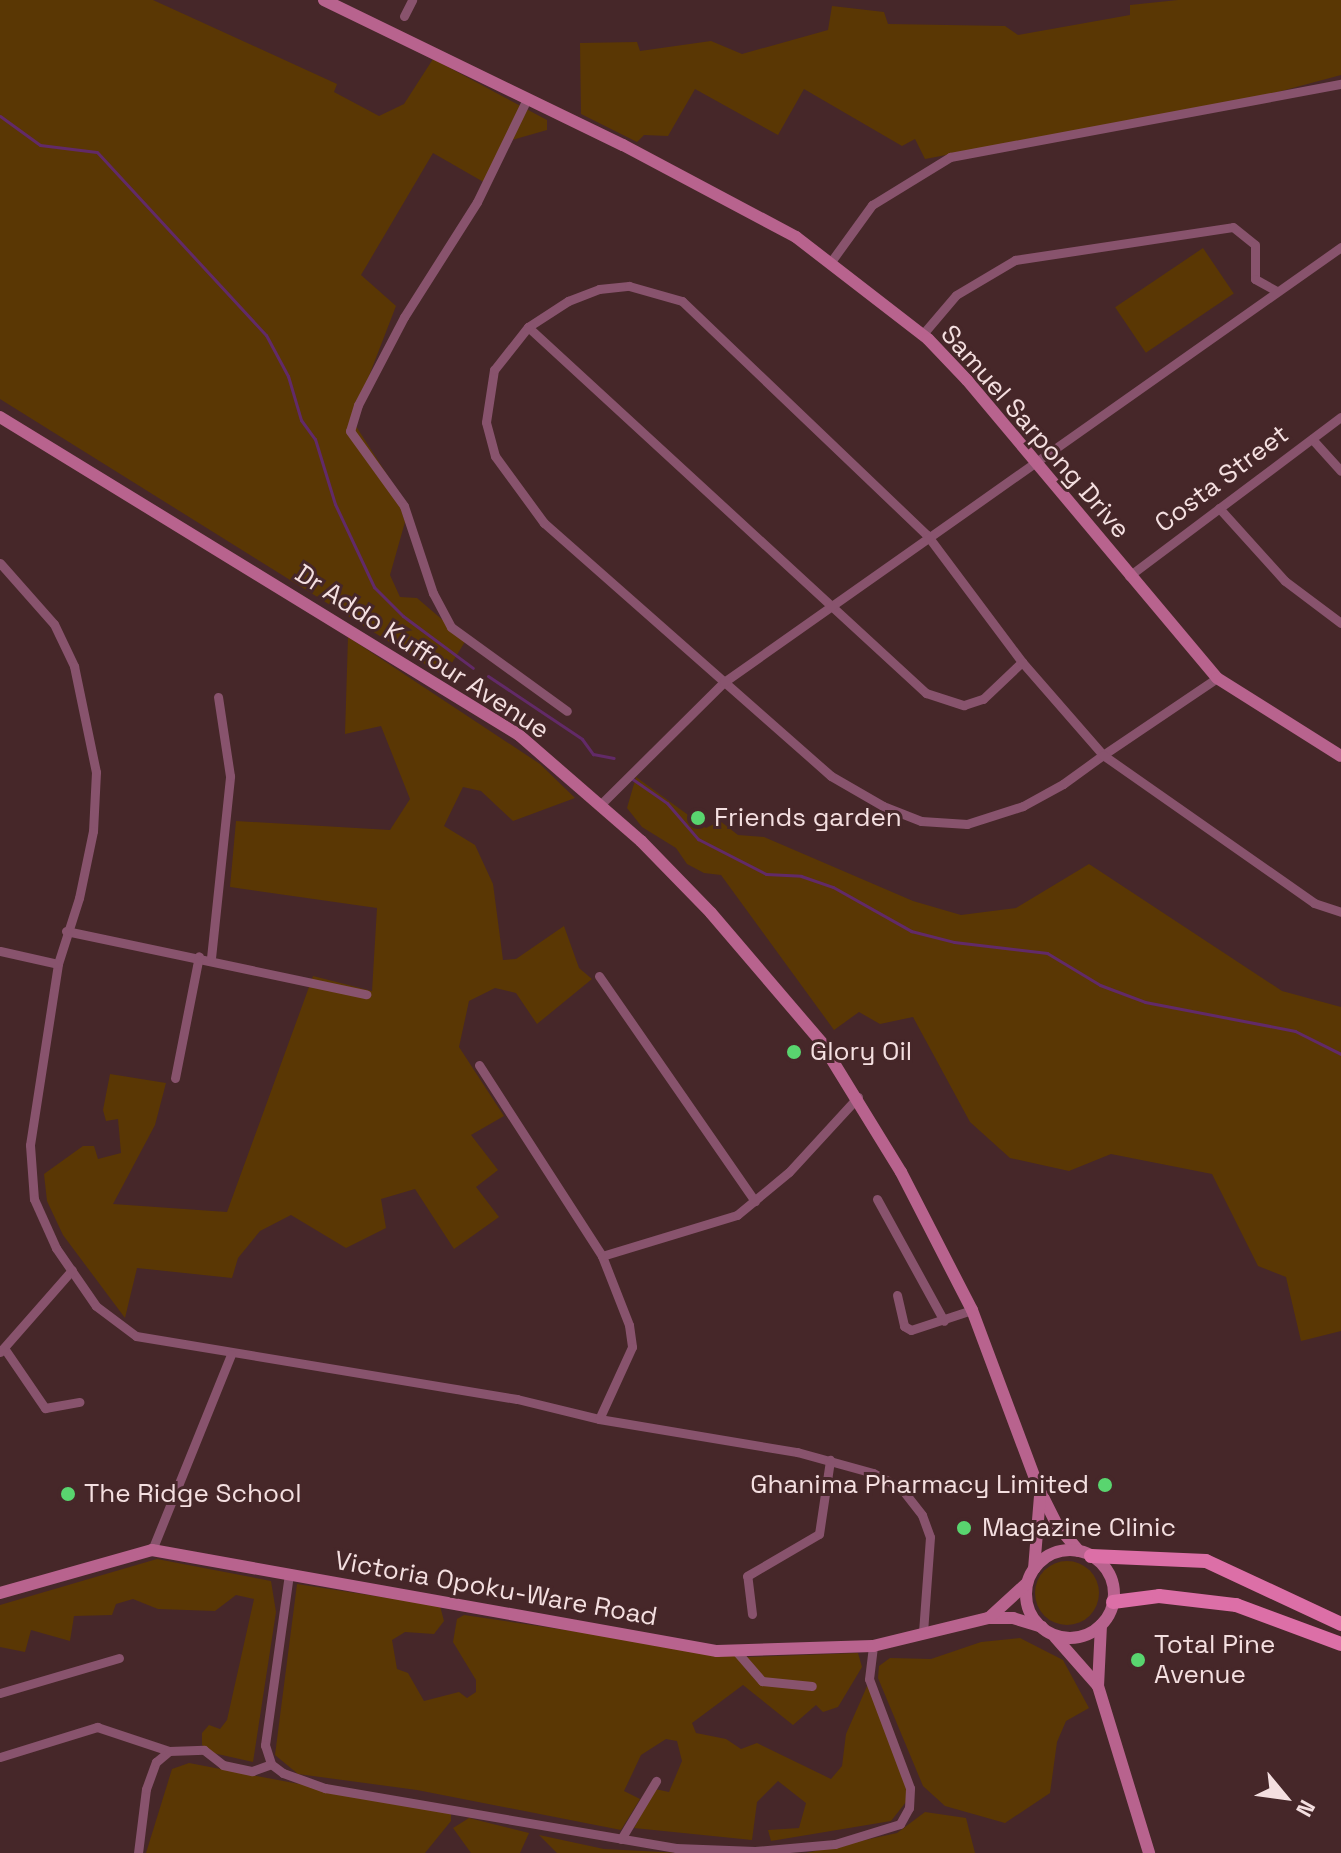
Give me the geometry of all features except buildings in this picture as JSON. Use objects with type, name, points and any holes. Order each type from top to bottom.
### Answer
[{"type":"main road","name":"Samuel Sarpong Drive","points":[[324,0],[754,211],[830,263],[922,335],[1040,463],[1129,576],[1217,678],[1341,756]]},
{"type":"main road","name":"Dr Addo Kuffour Avenue","points":[[0,417],[519,735],[641,841],[763,971],[858,1097],[972,1310],[1039,1489]]},
{"type":"main road","points":[[1039,1489],[1085,1554],[1111,1579],[1113,1602],[1101,1625],[1098,1686],[1149,1853]]},
{"type":"main road","points":[[1039,1489],[1029,1610],[1098,1686]]},
{"type":"main road","name":"Victoria Opoku-Ware Road","points":[[0,1593],[152,1550],[736,1651],[873,1646],[988,1618]]},
{"type":"main road","points":[[988,1618],[1057,1552],[1206,1561],[1341,1624]]},
{"type":"main road","points":[[1113,1602],[1159,1596],[1236,1605],[1341,1644]]},
{"type":"main road","points":[[988,1618],[1013,1618],[1074,1638],[1101,1625]]},
{"type":"street","points":[[404,16],[412,0]]},
{"type":"street","points":[[830,263],[872,205],[950,157],[1341,84]]},
{"type":"street","points":[[527,99],[477,202],[404,317],[350,431],[404,506],[433,593],[451,627],[567,711]]},
{"type":"street","points":[[922,335],[956,295],[1015,260],[1233,227],[1255,245],[1255,279],[1277,291]]},
{"type":"street","points":[[600,805],[724,682],[927,535],[1040,463],[1277,291],[1340,250]]},
{"type":"street","points":[[1217,678],[1103,755],[1023,806],[967,824],[921,821],[831,776],[544,523],[495,456],[486,422],[488,387],[507,348],[528,327],[568,301],[599,289],[629,286],[682,301],[927,535],[1022,662],[1103,755],[1314,903],[1341,912]]},
{"type":"street","points":[[528,327],[926,693],[945,703],[983,699],[1022,662]]},
{"type":"street","name":"Costa Street","points":[[1129,576],[1341,417]]},
{"type":"street","points":[[1312,439],[1341,471]]},
{"type":"street","points":[[1219,508],[1285,581],[1341,623]]},
{"type":"street","points":[[0,563],[54,624],[74,666],[96,772],[93,831],[79,898],[58,964],[30,1145],[34,1199],[72,1270],[96,1306],[136,1336],[231,1354],[328,1365],[599,1419],[830,1460],[901,1488],[922,1515],[930,1537],[923,1633]]},
{"type":"street","points":[[211,958],[230,776],[218,697]]},
{"type":"street","points":[[66,931],[211,958],[366,994]]},
{"type":"street","points":[[0,951],[58,964]]},
{"type":"street","points":[[175,1078],[199,956]]},
{"type":"street","points":[[599,976],[755,1201]]},
{"type":"street","points":[[479,1065],[602,1256],[629,1325],[632,1347],[599,1419]]},
{"type":"street","points":[[602,1256],[737,1215],[789,1172],[858,1097]]},
{"type":"street","points":[[877,1199],[944,1321]]},
{"type":"street","points":[[72,1270],[2,1350],[45,1408],[79,1402]]},
{"type":"street","points":[[897,1295],[904,1326],[911,1330],[972,1310]]},
{"type":"street","points":[[152,1550],[231,1354]]},
{"type":"street","points":[[752,1614],[747,1576],[819,1534],[830,1460]]},
{"type":"street","points":[[289,1574],[265,1745],[271,1764],[297,1781],[325,1788],[676,1848],[755,1851],[835,1844],[900,1824],[909,1808],[910,1788],[869,1679],[873,1646]]},
{"type":"street","points":[[736,1651],[762,1681],[812,1686]]},
{"type":"street","points":[[0,1693],[119,1658]]},
{"type":"street","points":[[0,1757],[97,1727],[169,1751],[204,1750],[223,1765],[252,1771],[271,1764]]},
{"type":"street","points":[[138,1853],[146,1789],[156,1762],[169,1751]]},
{"type":"street","points":[[621,1839],[656,1781]]},
{"type":"shaded area","points":[[0,0],[153,0],[337,84],[334,92],[379,116],[404,104],[433,59],[547,120],[547,130],[512,140],[487,184],[433,153],[361,275],[396,306],[352,420],[393,484],[405,522],[390,575],[400,597],[417,598],[466,640],[444,676],[0,399]]},
{"type":"shaded area","points":[[1178,0],[1341,0],[1341,75],[1274,93],[925,159],[915,139],[902,146],[804,89],[778,135],[695,89],[668,136],[644,135],[637,142],[581,114],[580,43],[637,42],[640,51],[711,41],[742,54],[828,30],[832,6],[884,12],[888,24],[1005,26],[1018,35],[1130,15],[1130,5]]},
{"type":"shaded area","points":[[1203,248],[1234,294],[1146,353],[1115,307]]},
{"type":"shaded area","points":[[348,637],[540,764],[575,798],[513,821],[481,791],[463,787],[444,826],[475,845],[493,884],[503,960],[516,959],[564,926],[579,968],[592,979],[537,1024],[516,993],[495,988],[469,1001],[459,1047],[504,1116],[471,1135],[498,1170],[476,1187],[499,1217],[454,1249],[415,1189],[381,1199],[386,1228],[346,1248],[291,1215],[260,1231],[238,1258],[232,1278],[137,1268],[125,1318],[63,1235],[47,1201],[44,1174],[83,1146],[94,1146],[98,1159],[121,1153],[118,1119],[106,1121],[103,1110],[110,1074],[166,1083],[155,1125],[113,1204],[227,1212],[313,976],[372,991],[377,908],[230,887],[236,821],[390,830],[410,799],[381,726],[345,734]]},
{"type":"shaded area","points":[[636,777],[706,828],[720,821],[738,835],[764,837],[913,901],[961,915],[1016,908],[1089,864],[1282,991],[1341,1007],[1341,1331],[1301,1341],[1286,1277],[1258,1266],[1212,1174],[1111,1154],[1069,1171],[1010,1158],[970,1122],[913,1017],[880,1024],[859,1012],[834,1030],[721,875],[704,873],[687,864],[676,848],[642,827],[627,808]]},
{"type":"shaded area","points":[[157,1559],[271,1581],[276,1612],[253,1762],[213,1753],[202,1745],[202,1733],[209,1725],[220,1729],[227,1720],[254,1599],[236,1595],[215,1611],[158,1609],[133,1599],[116,1604],[112,1615],[74,1616],[70,1641],[31,1630],[25,1652],[0,1647],[0,1605]]},
{"type":"shaded area","points":[[1067,1561],[1079,1563],[1090,1570],[1097,1581],[1097,1605],[1090,1616],[1079,1623],[1067,1625],[1055,1623],[1044,1616],[1037,1605],[1035,1593],[1037,1581],[1044,1570],[1055,1563]]},
{"type":"shaded area","points":[[297,1584],[440,1606],[444,1621],[434,1634],[405,1632],[392,1640],[397,1669],[408,1673],[424,1701],[459,1692],[467,1698],[476,1692],[476,1680],[453,1642],[457,1619],[464,1615],[748,1657],[858,1653],[862,1667],[838,1707],[823,1712],[816,1705],[793,1725],[743,1685],[692,1723],[696,1733],[726,1739],[741,1749],[757,1743],[831,1779],[842,1766],[846,1734],[868,1684],[907,1790],[906,1802],[891,1821],[771,1841],[768,1830],[799,1828],[806,1803],[778,1781],[757,1802],[752,1840],[634,1828],[655,1789],[669,1792],[682,1761],[677,1741],[666,1739],[641,1755],[624,1791],[640,1799],[621,1830],[417,1790],[298,1774],[275,1755]]},
{"type":"shaded area","points":[[1020,1638],[1063,1660],[1089,1708],[1066,1721],[1057,1742],[1050,1793],[1005,1823],[945,1806],[923,1786],[878,1678],[879,1666],[890,1658],[931,1659],[981,1642]]},
{"type":"shaded area","points":[[189,1763],[451,1813],[451,1821],[425,1853],[146,1853],[172,1769]]},
{"type":"shaded area","points":[[925,1812],[966,1818],[975,1853],[806,1853],[897,1833]]},
{"type":"shaded area","points":[[469,1818],[529,1833],[520,1853],[471,1853],[453,1828]]},
{"type":"shaded area","points":[[539,1835],[604,1849],[681,1853],[557,1853]]},
{"type":"waterway","points":[[0,116],[40,145],[97,152],[266,335],[288,376],[301,420],[315,439],[335,504],[374,587],[403,616],[473,668]]},
{"type":"waterway","points":[[488,676],[582,739],[593,754],[614,758]]},
{"type":"waterway","points":[[631,778],[667,803],[698,839],[766,874],[801,876],[833,887],[911,931],[954,942],[1047,953],[1100,985],[1145,1002],[1295,1031],[1341,1054]]},
{"type":"place","name":"Friends garden","points":[[698,818]]},
{"type":"place","name":"Glory Oil","points":[[794,1052]]},
{"type":"place","name":"Ghanima Pharmacy Limited","points":[[1105,1485]]},
{"type":"place","name":"The Ridge School","points":[[68,1494]]},
{"type":"place","name":"Magazine Clinic","points":[[964,1528]]},
{"type":"place","name":"Total Pine Avenue","points":[[1138,1660]]}]
